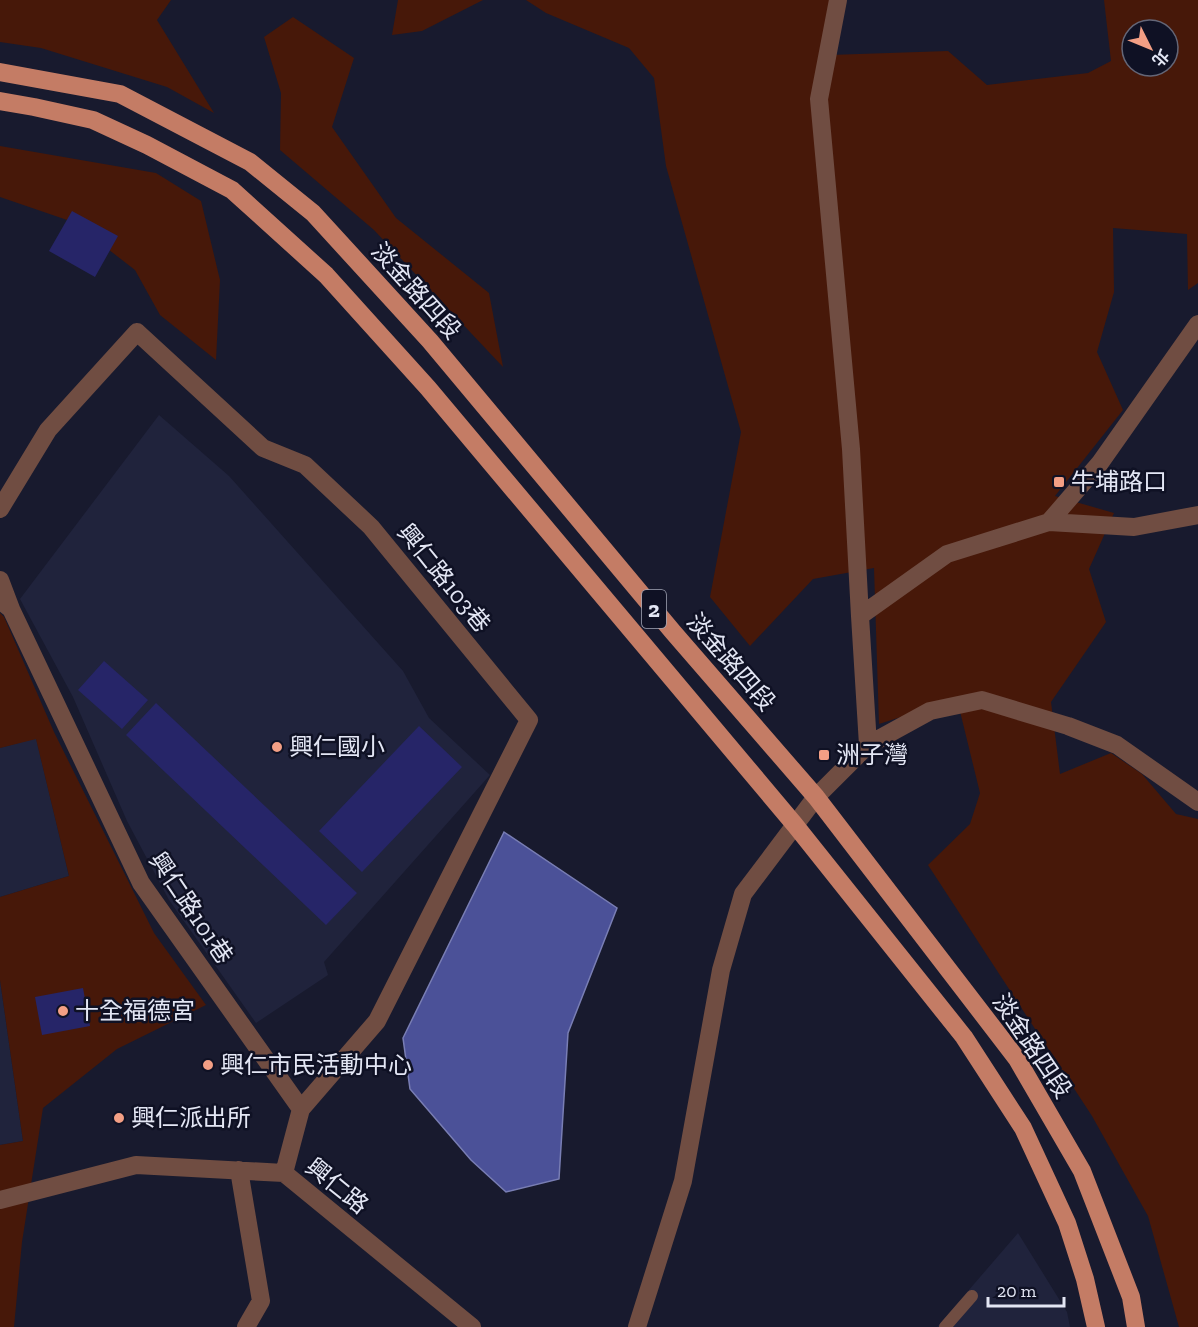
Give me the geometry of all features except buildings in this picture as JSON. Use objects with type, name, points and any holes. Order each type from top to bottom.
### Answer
[{"type":"main road","name":"淡金路四段","points":[[0,72],[120,94],[250,162],[313,213],[430,341],[673,632],[816,797],[1017,1059],[1082,1171],[1131,1297],[1136,1327]]},
{"type":"main road","name":"2","points":[[0,101],[93,120],[147,145],[232,190],[326,274],[428,388],[795,825],[964,1037],[1023,1128],[1067,1224],[1085,1279],[1096,1327]]},
{"type":"street","points":[[838,0],[819,99],[851,449],[868,745]]},
{"type":"street","points":[[1049,522],[1100,463],[1198,324]]},
{"type":"street","name":"興仁路103巷","points":[[0,509],[48,430],[137,332],[263,448],[305,465],[371,526],[530,720],[377,1021],[301,1109]]},
{"type":"street","points":[[860,616],[947,554],[1049,522],[1134,527],[1198,515]]},
{"type":"street","points":[[0,580],[5,604]]},
{"type":"street","name":"興仁路101巷","points":[[5,604],[141,883],[301,1109]]},
{"type":"street","points":[[637,1327],[683,1181],[721,970],[743,894],[816,797],[868,745],[930,711],[982,700],[1068,726],[1117,745],[1198,802]]},
{"type":"street","points":[[284,1173],[301,1109]]},
{"type":"street","name":"興仁路","points":[[0,1200],[136,1165],[284,1173],[472,1327]]},
{"type":"street","points":[[239,1170],[261,1301],[245,1327]]},
{"type":"lane","points":[[945,1327],[972,1296]]},
{"type":"shaded area","points":[[0,0],[171,0],[157,20],[214,113],[167,87],[41,48],[0,42]]},
{"type":"shaded area","points":[[398,0],[483,0],[422,31],[392,35]]},
{"type":"shaded area","points":[[526,0],[837,0],[830,55],[948,51],[987,85],[1088,73],[1111,61],[1104,0],[1198,0],[1198,283],[1188,290],[1187,234],[1113,228],[1114,292],[1097,352],[1123,410],[1055,496],[1114,513],[1089,569],[1106,622],[1051,702],[1060,774],[1111,753],[1142,774],[1176,814],[1198,819],[1198,1327],[1179,1327],[1148,1216],[1092,1116],[928,865],[970,824],[980,793],[957,699],[879,724],[874,568],[813,579],[750,646],[710,597],[741,432],[666,166],[654,78],[629,48],[546,13]]},
{"type":"shaded area","points":[[293,17],[354,58],[332,127],[396,218],[489,293],[503,367],[374,230],[280,150],[281,93],[264,37]]},
{"type":"shaded area","points":[[0,146],[156,173],[201,201],[220,280],[216,360],[160,315],[135,270],[73,222],[0,197]]},
{"type":"shaded area","name":"興仁國小","points":[[159,415],[229,476],[403,671],[429,718],[490,775],[324,962],[328,975],[256,1023],[169,900],[127,821],[73,697],[20,599]]},
{"type":"shaded area","points":[[0,613],[4,617],[54,732],[154,933],[206,1005],[117,1049],[43,1108],[22,1242],[14,1327],[0,1327],[0,1145],[23,1141],[0,980],[0,897],[69,876],[36,739],[0,748]]},
{"type":"shaded area","points":[[36,738],[69,876],[0,897],[0,748]]},
{"type":"shaded area","points":[[0,980],[23,1141],[0,1145]]},
{"type":"shaded area","points":[[1018,1233],[1067,1312],[1070,1327],[937,1327]]},
{"type":"water","points":[[504,832],[617,908],[568,1033],[559,1179],[506,1192],[471,1160],[410,1089],[403,1038]]},
{"type":"place","name":"牛埔路口","points":[[1059,482]]},
{"type":"place","name":"興仁國小","points":[[277,747]]},
{"type":"place","name":"洲子灣","points":[[824,755]]},
{"type":"place","name":"十全福德宮","points":[[63,1011]]},
{"type":"place","name":"興仁市民活動中心","points":[[208,1065]]},
{"type":"place","name":"興仁派出所","points":[[119,1118]]}]
